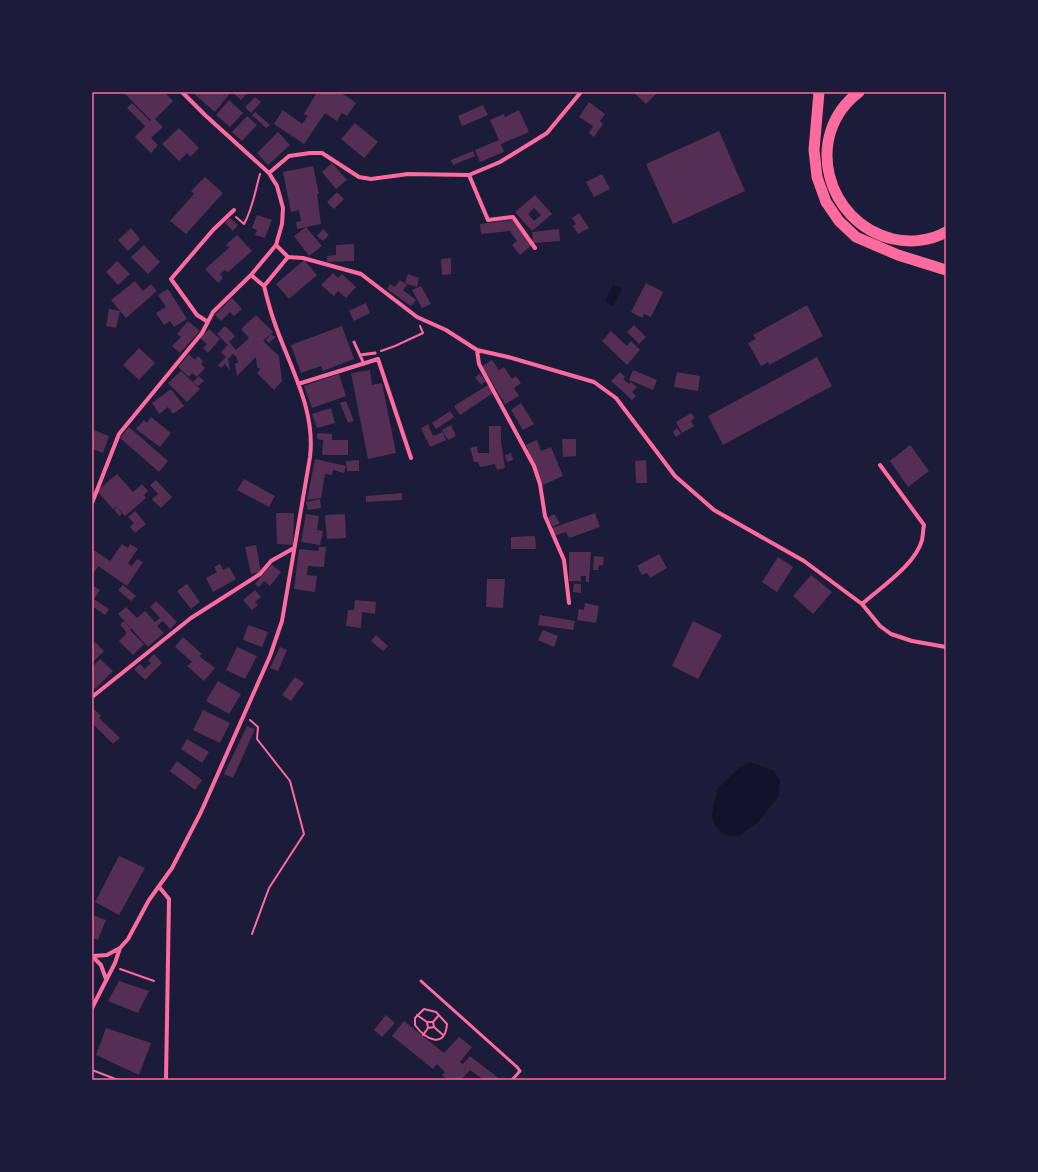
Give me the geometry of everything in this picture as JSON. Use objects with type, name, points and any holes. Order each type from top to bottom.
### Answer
[{"type":"highway","points":[[819,92],[814,150],[817,177],[826,202],[839,221],[856,237],[898,255],[946,270]]},
{"type":"highway","points":[[859,92],[851,98],[838,116],[830,135],[827,150],[828,172],[835,195],[847,213],[878,236],[902,241],[918,241],[946,232]]},
{"type":"street","points":[[92,503],[118,434],[202,333],[213,312],[251,275],[276,245],[282,224],[283,208],[277,186],[269,173],[182,92]]},
{"type":"street","points":[[269,173],[289,156],[322,153],[359,177],[370,179],[408,174],[469,175],[500,162],[547,133],[581,92]]},
{"type":"street","points":[[469,175],[488,220],[513,217],[535,248]]},
{"type":"street","points":[[208,322],[197,315],[172,279],[212,230],[232,211]]},
{"type":"street","points":[[276,245],[288,257],[303,258],[361,274],[417,317],[446,330],[476,350],[579,376],[606,389],[625,408],[675,476],[714,510],[804,561],[862,604],[880,626],[891,634],[912,641],[946,647]]},
{"type":"street","points":[[264,286],[288,257]]},
{"type":"street","points":[[92,956],[107,955],[120,948],[128,940],[149,900],[160,888],[172,868],[201,812],[244,715],[277,636],[285,605],[312,447],[308,409],[274,321],[264,286],[251,275]]},
{"type":"street","points":[[476,350],[479,364],[538,475],[545,516],[564,560],[569,603]]},
{"type":"street","points":[[298,384],[378,359],[411,458]]},
{"type":"street","points":[[862,604],[907,564],[916,553],[922,541],[924,525],[880,465]]},
{"type":"street","points":[[92,697],[191,618],[260,574],[271,561],[294,548]]},
{"type":"street","points":[[160,888],[169,899],[166,1080]]},
{"type":"street","points":[[92,1008],[113,967],[120,948]]},
{"type":"street","points":[[92,956],[101,965],[106,979]]},
{"type":"lane","points":[[354,342],[364,364]]},
{"type":"lane","points":[[360,355],[375,352]]},
{"type":"lane","points":[[421,981],[520,1071],[512,1080]]},
{"type":"path","points":[[232,211],[244,224],[252,207],[262,167]]},
{"type":"path","points":[[375,352],[395,346],[421,334]]},
{"type":"path","points":[[244,715],[258,727],[257,739],[290,781],[304,834],[269,888],[252,934]]},
{"type":"path","points":[[113,967],[154,981]]},
{"type":"path","points":[[424,1009],[430,1009],[439,1015],[447,1024],[446,1029],[443,1035],[438,1039],[432,1040],[423,1035],[415,1024],[418,1015],[424,1009]]},
{"type":"path","points":[[418,1015],[427,1022],[433,1022],[439,1015]]},
{"type":"path","points":[[423,1035],[428,1028],[427,1022]]},
{"type":"path","points":[[433,1022],[434,1027],[443,1035]]},
{"type":"path","points":[[428,1028],[434,1027]]},
{"type":"path","points":[[92,1070],[118,1080]]},
{"type":"shaded area","points":[[613,285],[622,289],[613,306],[605,302]]},
{"type":"shaded area","points":[[750,762],[774,771],[780,780],[779,796],[757,823],[739,836],[726,835],[716,827],[712,816],[717,789],[739,768]]},
{"type":"building","points":[[123,92],[164,92],[173,101],[155,119],[163,127],[151,138],[158,145],[151,153],[135,137],[151,120]]},
{"type":"building","points":[[192,92],[231,92],[215,112]]},
{"type":"building","points":[[232,92],[248,92],[241,100]]},
{"type":"building","points":[[317,92],[340,92],[356,103],[347,116],[342,113],[337,121],[325,113],[304,144],[274,124],[283,110],[302,124],[308,116],[304,114]]},
{"type":"building","points":[[633,92],[658,92],[646,104]]},
{"type":"building","points":[[255,97],[261,102],[251,113],[245,107]]},
{"type":"building","points":[[229,100],[243,113],[230,127],[216,115]]},
{"type":"building","points":[[589,102],[605,114],[600,121],[603,124],[594,137],[589,133],[593,126],[579,117]]},
{"type":"building","points":[[132,103],[150,121],[145,126],[127,108]]},
{"type":"building","points":[[483,105],[488,115],[462,126],[458,116]]},
{"type":"building","points":[[519,110],[529,132],[501,144],[504,152],[480,162],[475,150],[499,140],[490,120],[504,114],[505,117]]},
{"type":"building","points":[[255,112],[270,125],[266,128],[252,115]]},
{"type":"building","points":[[247,116],[257,125],[242,141],[232,132]]},
{"type":"building","points":[[355,123],[378,142],[364,158],[341,139]]},
{"type":"building","points":[[179,128],[199,148],[190,157],[187,153],[179,161],[162,144]]},
{"type":"building","points":[[719,131],[745,191],[673,224],[646,164]]},
{"type":"building","points":[[278,132],[290,145],[268,165],[257,153]]},
{"type":"building","points":[[473,151],[475,156],[453,165],[451,160]]},
{"type":"building","points":[[332,163],[347,180],[336,189],[322,172]]},
{"type":"building","points":[[313,166],[319,194],[317,194],[321,224],[297,229],[296,222],[301,221],[299,210],[291,212],[283,172]]},
{"type":"building","points":[[602,174],[610,189],[594,197],[586,182]]},
{"type":"building","points":[[205,177],[223,193],[186,234],[170,221],[194,194],[191,191]]},
{"type":"building","points":[[337,192],[344,199],[334,209],[327,202]]},
{"type":"building","points":[[535,195],[552,214],[532,231],[515,212]],"holes":[[[534,208],[541,215],[534,221],[528,214]]]},
{"type":"building","points":[[579,213],[589,228],[578,234],[573,226],[576,224],[572,218]]},
{"type":"building","points":[[257,215],[272,220],[265,238],[255,235],[257,230],[252,228]]},
{"type":"building","points":[[230,218],[238,225],[233,231],[225,223]]},
{"type":"building","points":[[512,220],[532,245],[520,255],[512,245],[517,241],[510,231],[481,234],[480,224]]},
{"type":"building","points":[[306,227],[322,246],[309,256],[294,236]]},
{"type":"building","points":[[131,228],[140,239],[128,251],[118,240]]},
{"type":"building","points":[[323,229],[329,235],[323,241],[317,236]]},
{"type":"building","points":[[559,229],[560,241],[533,243],[532,232]]},
{"type":"building","points":[[237,235],[252,251],[228,272],[225,270],[220,274],[223,278],[218,283],[205,269],[230,247],[226,246]]},
{"type":"building","points":[[354,244],[354,261],[327,262],[327,256],[336,255],[336,245]]},
{"type":"building","points":[[144,245],[160,262],[148,274],[131,257]]},
{"type":"building","points":[[451,258],[451,274],[442,275],[441,259]]},
{"type":"building","points":[[304,260],[317,275],[289,299],[276,284]]},
{"type":"building","points":[[117,261],[130,274],[118,285],[106,272]]},
{"type":"building","points":[[333,273],[338,278],[342,274],[356,287],[346,298],[338,291],[334,296],[321,285]]},
{"type":"building","points":[[408,274],[419,278],[417,287],[405,283]]},
{"type":"building","points":[[400,280],[407,285],[403,290],[416,300],[411,306],[387,289],[390,284],[395,287]]},
{"type":"building","points":[[135,281],[143,291],[151,284],[157,291],[126,318],[111,300]]},
{"type":"building","points":[[646,283],[663,292],[651,317],[644,314],[642,318],[631,312]]},
{"type":"building","points":[[421,286],[431,304],[422,308],[412,290]]},
{"type":"building","points":[[168,289],[187,319],[174,327],[170,321],[164,325],[156,313],[166,307],[158,295]]},
{"type":"building","points":[[232,298],[242,309],[234,316],[230,312],[221,321],[215,315]]},
{"type":"building","points":[[366,303],[370,313],[354,321],[349,311]]},
{"type":"building","points":[[807,305],[823,336],[769,365],[768,362],[761,366],[748,343],[756,339],[753,335]]},
{"type":"building","points":[[109,309],[120,311],[116,328],[106,326]]},
{"type":"building","points":[[256,315],[273,332],[263,341],[279,356],[282,381],[274,390],[257,373],[260,369],[257,367],[256,357],[237,376],[235,363],[238,363],[237,358],[233,354],[228,359],[230,370],[225,364],[221,368],[218,365],[226,357],[221,352],[228,345],[217,334],[225,326],[235,336],[229,342],[236,350],[249,338],[241,329]]},
{"type":"building","points":[[188,321],[200,331],[180,353],[172,346],[181,337],[177,334]]},
{"type":"building","points":[[634,325],[646,337],[639,344],[627,332]]},
{"type":"building","points":[[342,326],[354,359],[323,371],[321,366],[301,373],[291,345]]},
{"type":"building","points":[[209,329],[220,339],[208,353],[203,348],[207,344],[200,338]]},
{"type":"building","points":[[611,331],[627,346],[631,341],[640,350],[627,365],[602,341]]},
{"type":"building","points":[[271,334],[275,337],[269,343],[266,340]]},
{"type":"building","points":[[139,348],[155,363],[139,380],[123,365]]},
{"type":"building","points":[[189,354],[195,360],[198,356],[203,361],[201,364],[205,368],[197,377],[192,373],[189,377],[178,367]]},
{"type":"building","points":[[817,357],[832,386],[723,445],[708,416]]},
{"type":"building","points":[[492,360],[499,370],[504,367],[512,379],[516,376],[521,383],[514,388],[519,396],[505,404],[482,366]]},
{"type":"building","points":[[370,370],[372,385],[382,383],[396,453],[368,459],[351,373]]},
{"type":"building","points":[[633,370],[657,380],[653,390],[629,380]]},
{"type":"building","points":[[181,371],[200,389],[187,402],[168,383]]},
{"type":"building","points":[[620,372],[625,377],[623,379],[629,384],[631,382],[637,387],[632,392],[636,396],[632,400],[611,381]]},
{"type":"building","points":[[677,372],[700,376],[698,391],[674,387]]},
{"type":"building","points":[[339,374],[346,396],[312,408],[304,386]]},
{"type":"building","points":[[480,374],[486,381],[481,385],[475,377]]},
{"type":"building","points":[[199,376],[204,381],[198,386],[193,382]]},
{"type":"building","points":[[488,385],[493,393],[460,415],[454,406]]},
{"type":"building","points":[[171,389],[184,406],[173,414],[168,407],[159,414],[152,403]]},
{"type":"building","points":[[346,401],[354,421],[348,423],[340,403]]},
{"type":"building","points":[[521,403],[534,424],[523,430],[511,410]]},
{"type":"building","points":[[331,408],[335,423],[317,428],[312,414]]},
{"type":"building","points":[[450,411],[454,417],[436,429],[432,423]]},
{"type":"building","points":[[691,413],[695,418],[691,421],[694,426],[682,433],[676,422]]},
{"type":"building","points":[[151,417],[171,433],[160,447],[136,429],[144,420],[147,423]]},
{"type":"building","points":[[428,424],[433,436],[443,432],[446,440],[430,447],[421,428]]},
{"type":"building","points":[[451,425],[456,436],[448,440],[442,430]]},
{"type":"building","points":[[489,426],[501,426],[501,442],[505,468],[497,470],[495,464],[480,467],[478,462],[474,462],[470,448],[477,446],[478,453],[489,453]]},
{"type":"building","points":[[129,427],[168,461],[159,472],[120,438]]},
{"type":"building","points":[[677,428],[681,434],[676,437],[673,432]]},
{"type":"building","points":[[94,430],[109,436],[103,453],[92,449]]},
{"type":"building","points":[[317,433],[332,434],[332,440],[348,440],[348,455],[322,455],[323,440],[317,439]]},
{"type":"building","points":[[562,439],[576,439],[576,456],[563,457]]},
{"type":"building","points":[[537,440],[541,451],[551,447],[563,476],[543,485],[526,445]]},
{"type":"building","points":[[910,445],[929,471],[908,487],[890,461]]},
{"type":"building","points":[[511,453],[513,460],[507,462],[505,455]]},
{"type":"building","points":[[315,459],[346,466],[344,473],[333,470],[332,475],[325,474],[321,498],[307,500]]},
{"type":"building","points":[[359,460],[359,471],[347,471],[346,461]]},
{"type":"building","points":[[646,460],[647,483],[636,483],[635,461]]},
{"type":"building","points":[[117,474],[133,492],[142,484],[148,491],[144,495],[146,498],[125,516],[116,506],[113,509],[97,491]]},
{"type":"building","points":[[244,479],[275,496],[269,507],[237,490]]},
{"type":"building","points":[[156,480],[172,497],[161,508],[152,499],[158,494],[150,485]]},
{"type":"building","points":[[402,493],[402,500],[366,502],[366,496]]},
{"type":"building","points":[[320,499],[321,508],[308,510],[306,502]]},
{"type":"building","points":[[117,507],[122,514],[119,516],[114,509]]},
{"type":"building","points":[[135,511],[146,524],[135,533],[130,527],[134,523],[128,517]]},
{"type":"building","points":[[276,513],[294,513],[293,545],[277,544]]},
{"type":"building","points":[[595,513],[600,527],[569,538],[566,532],[554,536],[552,528]]},
{"type":"building","points":[[306,514],[319,516],[317,530],[323,531],[320,545],[301,542]]},
{"type":"building","points":[[345,514],[346,538],[327,539],[325,515]]},
{"type":"building","points":[[554,514],[560,523],[553,527],[548,518]]},
{"type":"building","points":[[535,536],[536,549],[511,549],[511,537]]},
{"type":"building","points":[[122,544],[128,548],[130,544],[138,549],[128,563],[132,566],[137,559],[143,562],[127,586],[98,566],[92,576],[92,549],[110,561]]},
{"type":"building","points":[[256,545],[261,572],[251,574],[245,547]]},
{"type":"building","points":[[319,547],[326,547],[324,567],[308,566],[307,575],[317,576],[315,592],[294,589],[299,549],[318,551]]},
{"type":"building","points":[[569,552],[591,552],[589,582],[586,582],[586,576],[581,576],[581,581],[569,581]]},
{"type":"building","points":[[659,554],[667,568],[650,578],[647,573],[642,575],[637,566]]},
{"type":"building","points":[[594,556],[604,557],[603,566],[599,565],[598,570],[593,570]]},
{"type":"building","points":[[778,557],[793,567],[777,592],[762,582]]},
{"type":"building","points":[[220,564],[223,570],[229,567],[236,579],[213,592],[206,578],[217,572],[214,567]]},
{"type":"building","points":[[271,564],[281,572],[270,586],[264,581],[259,587],[255,584]]},
{"type":"building","points":[[811,575],[832,592],[813,614],[793,596]]},
{"type":"building","points":[[487,579],[505,579],[503,608],[486,607]]},
{"type":"building","points":[[187,584],[200,602],[191,609],[177,591]]},
{"type":"building","points":[[574,584],[581,584],[581,593],[573,592]]},
{"type":"building","points":[[92,585],[100,590],[94,599],[109,609],[105,615],[92,606]]},
{"type":"building","points":[[123,585],[136,596],[131,601],[118,590]]},
{"type":"building","points":[[255,590],[261,597],[255,602],[258,605],[252,610],[243,600]]},
{"type":"building","points":[[355,600],[376,602],[375,614],[362,612],[361,628],[346,626],[348,610],[354,610]]},
{"type":"building","points":[[156,601],[177,622],[170,629],[163,621],[157,626],[164,633],[148,647],[118,614],[126,607],[137,618],[145,611],[155,622],[160,618],[150,607]]},
{"type":"building","points":[[585,603],[599,606],[596,623],[577,620],[579,609],[584,610]]},
{"type":"building","points":[[540,615],[575,621],[573,630],[538,625]]},
{"type":"building","points":[[124,621],[131,629],[130,630],[144,644],[133,655],[119,641],[127,633],[120,625]]},
{"type":"building","points":[[693,621],[722,635],[698,679],[672,666]]},
{"type":"building","points":[[248,625],[268,632],[262,647],[243,640]]},
{"type":"building","points":[[543,630],[558,636],[554,647],[538,640]]},
{"type":"building","points":[[376,635],[388,646],[383,651],[371,641]]},
{"type":"building","points":[[183,637],[202,654],[199,656],[215,668],[204,681],[187,666],[192,662],[175,647]]},
{"type":"building","points":[[95,642],[104,651],[94,661],[92,659],[92,646]]},
{"type":"building","points":[[237,647],[257,656],[245,679],[226,670]]},
{"type":"building","points":[[280,647],[287,650],[278,671],[270,668]]},
{"type":"building","points":[[154,654],[162,663],[145,680],[134,669],[140,664],[145,669],[151,663],[148,660]]},
{"type":"building","points":[[100,659],[113,671],[95,689],[92,686],[92,667]]},
{"type":"building","points":[[295,677],[304,683],[291,701],[282,695]]},
{"type":"building","points":[[218,681],[241,694],[229,714],[206,701]]},
{"type":"building","points":[[92,707],[101,716],[99,718],[120,738],[113,744],[92,723]]},
{"type":"building","points":[[203,710],[230,723],[220,743],[193,730]]},
{"type":"building","points":[[247,726],[255,729],[233,778],[224,774]]},
{"type":"building","points":[[187,739],[209,752],[202,763],[181,749]]},
{"type":"building","points":[[177,761],[202,780],[195,790],[170,771]]},
{"type":"building","points":[[119,856],[145,868],[119,915],[95,902]]},
{"type":"building","points":[[92,915],[106,920],[98,940],[92,938]]},
{"type":"building","points":[[119,981],[149,991],[138,1013],[108,1001]]},
{"type":"building","points":[[386,1015],[395,1023],[382,1037],[374,1030]]},
{"type":"building","points":[[404,1021],[444,1053],[459,1037],[472,1047],[460,1062],[463,1064],[470,1056],[501,1080],[484,1080],[470,1070],[461,1080],[448,1080],[442,1075],[445,1072],[437,1064],[433,1069],[392,1036]]},
{"type":"building","points":[[106,1028],[151,1043],[139,1075],[96,1055]]}]
